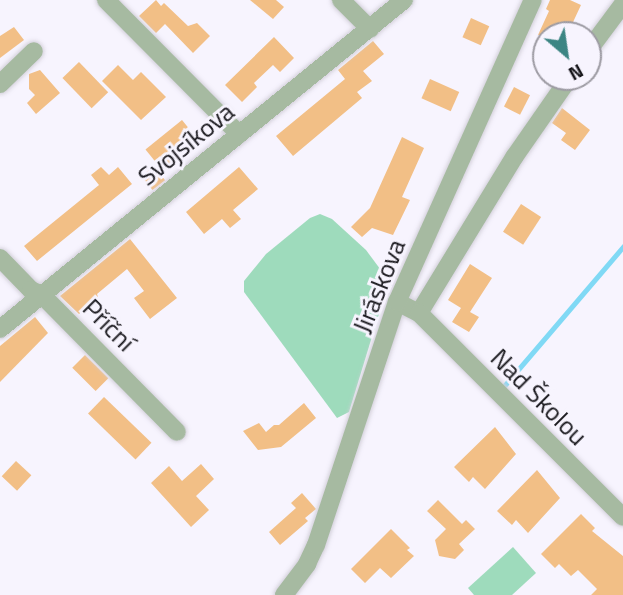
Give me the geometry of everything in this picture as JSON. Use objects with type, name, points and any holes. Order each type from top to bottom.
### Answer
[{"type":"street","points":[[106,0],[239,134]]},
{"type":"street","points":[[341,0],[370,29]]},
{"type":"street","name":"Svojsíkova","points":[[0,329],[404,0]]},
{"type":"street","name":"Jiráskova","points":[[285,595],[303,570],[316,545],[397,302],[533,0]]},
{"type":"street","points":[[602,30],[623,4]]},
{"type":"street","points":[[0,84],[34,51]]},
{"type":"street","points":[[419,313],[515,156],[560,91]]},
{"type":"street","name":"Příční","points":[[0,258],[31,290],[43,295],[177,432]]},
{"type":"street","name":"Nad Školou","points":[[397,302],[419,313],[623,517]]},
{"type":"green space","points":[[320,214],[332,219],[366,250],[389,281],[349,412],[337,418],[244,292],[244,281],[266,254],[310,218]]},
{"type":"green space","points":[[513,547],[536,573],[512,595],[474,595],[468,588]]},
{"type":"building","points":[[156,0],[161,6],[164,3],[188,26],[197,23],[210,36],[193,53],[165,24],[156,33],[139,16]]},
{"type":"building","points":[[250,0],[276,0],[284,7],[273,19]]},
{"type":"building","points":[[550,0],[570,0],[581,5],[574,21],[544,21],[549,11],[546,9]]},
{"type":"building","points":[[471,18],[489,26],[481,45],[462,37]]},
{"type":"building","points":[[14,27],[24,40],[0,58],[0,36]]},
{"type":"building","points":[[274,37],[294,58],[280,72],[273,65],[254,83],[257,87],[242,102],[225,85]]},
{"type":"building","points":[[373,41],[384,54],[363,71],[372,81],[357,92],[362,98],[293,156],[276,136],[345,79],[338,70]]},
{"type":"building","points":[[79,62],[108,92],[92,108],[62,78]]},
{"type":"building","points":[[118,65],[133,80],[141,72],[166,97],[141,120],[102,81]]},
{"type":"building","points":[[40,70],[60,93],[36,114],[27,103],[35,95],[29,89],[29,74]]},
{"type":"building","points":[[430,79],[459,92],[451,111],[421,98]]},
{"type":"building","points":[[514,87],[530,95],[520,115],[504,107]]},
{"type":"building","points":[[562,108],[590,130],[575,150],[561,140],[566,133],[552,123]]},
{"type":"building","points":[[182,120],[199,141],[162,171],[145,150]]},
{"type":"building","points":[[402,137],[424,148],[402,197],[410,200],[393,235],[372,228],[362,237],[351,227],[370,208]]},
{"type":"building","points":[[154,166],[165,180],[152,190],[141,176]]},
{"type":"building","points":[[101,167],[109,175],[118,167],[132,184],[37,261],[24,246],[99,185],[91,175]]},
{"type":"building","points":[[239,167],[258,189],[233,210],[241,219],[230,228],[222,219],[204,234],[186,212]]},
{"type":"building","points":[[521,204],[541,217],[523,245],[503,232]]},
{"type":"building","points":[[130,239],[177,298],[150,319],[134,298],[144,291],[127,269],[97,294],[94,302],[79,314],[60,296]]},
{"type":"building","points":[[470,264],[492,278],[470,312],[479,317],[469,332],[452,322],[461,308],[448,300]]},
{"type":"building","points":[[35,317],[48,333],[0,382],[0,346]]},
{"type":"building","points":[[85,355],[108,378],[96,391],[72,368]]},
{"type":"building","points":[[104,397],[151,443],[135,459],[88,414]]},
{"type":"building","points":[[304,403],[316,418],[281,447],[258,450],[243,431],[259,423],[266,432],[274,425],[279,425]]},
{"type":"building","points":[[495,427],[516,454],[485,489],[473,477],[469,482],[454,467]]},
{"type":"building","points":[[16,461],[31,475],[17,491],[2,476]]},
{"type":"building","points":[[201,464],[214,479],[196,496],[209,510],[191,527],[151,483],[169,466],[182,481]]},
{"type":"building","points":[[537,470],[560,498],[528,533],[516,520],[512,525],[497,511]]},
{"type":"building","points":[[302,493],[316,509],[305,518],[308,521],[280,545],[269,532],[296,508],[291,503]]},
{"type":"building","points":[[438,500],[462,524],[466,520],[475,529],[459,544],[464,550],[455,559],[439,556],[435,540],[446,529],[427,511]]},
{"type":"building","points":[[581,514],[595,528],[592,531],[623,556],[623,595],[591,595],[597,589],[578,570],[571,576],[559,564],[555,568],[541,554]]},
{"type":"building","points":[[391,529],[410,548],[407,550],[414,556],[391,578],[380,568],[365,583],[351,569]]},
{"type":"waterway","points":[[505,385],[623,247]]}]
